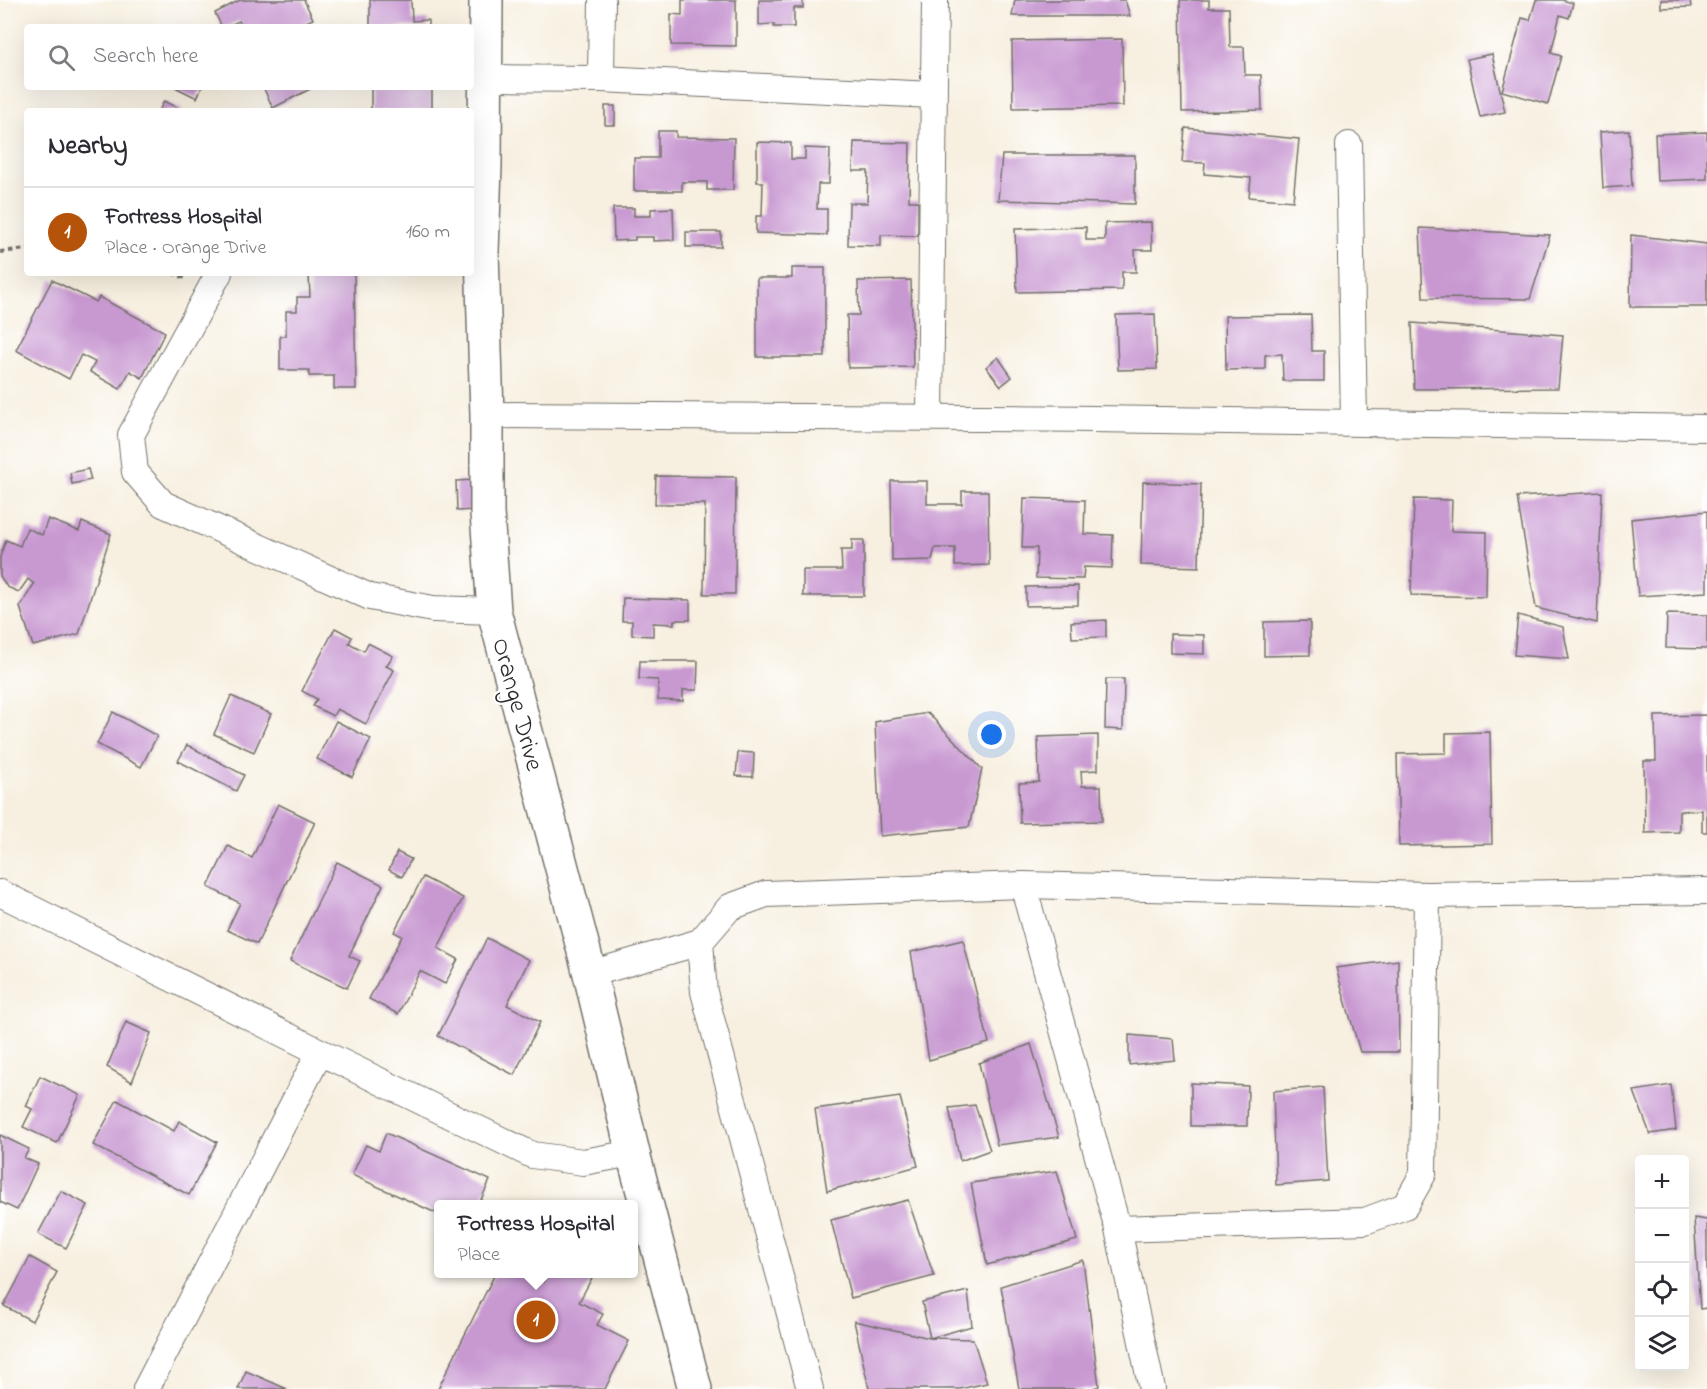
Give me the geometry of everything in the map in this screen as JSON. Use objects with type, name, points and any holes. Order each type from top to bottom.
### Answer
[{"type":"street","name":"Orange Drive","points":[[486,0],[486,78],[476,250],[487,415],[487,513],[494,611],[591,974],[633,1153],[694,1389]]},
{"type":"street","points":[[601,79],[602,0]]},
{"type":"street","points":[[930,416],[935,0]]},
{"type":"street","points":[[486,78],[601,79],[933,95]]},
{"type":"street","points":[[1349,145],[1354,421]]},
{"type":"street","points":[[217,276],[131,435],[135,472],[163,504],[370,597],[433,609],[494,611]]},
{"type":"street","points":[[487,415],[930,416],[1707,428]]},
{"type":"street","points":[[591,974],[700,942],[730,907],[766,894],[1023,885],[1427,895],[1707,891]]},
{"type":"street","points":[[1023,885],[1118,1229],[1152,1389]]},
{"type":"street","points":[[0,893],[532,1155],[583,1162],[633,1153]]},
{"type":"street","points":[[1118,1229],[1365,1221],[1406,1206],[1423,1174],[1427,895]]},
{"type":"street","points":[[700,942],[704,992],[810,1389]]},
{"type":"street","points":[[146,1389],[320,1052]]},
{"type":"path","points":[[0,252],[24,249]]},
{"type":"building","points":[[240,0],[304,0],[313,19],[304,24],[240,24],[239,21],[232,24],[220,24],[215,13]]},
{"type":"building","points":[[370,0],[411,0],[412,21],[428,20],[428,24],[370,24]]},
{"type":"building","points":[[682,0],[736,0],[736,46],[671,45],[671,14],[682,15]]},
{"type":"building","points":[[759,0],[803,0],[803,8],[794,8],[794,27],[774,27],[774,24],[759,25]]},
{"type":"building","points":[[1015,0],[1125,0],[1130,16],[1012,16]]},
{"type":"building","points":[[1180,0],[1209,0],[1209,8],[1229,8],[1230,47],[1244,47],[1245,75],[1261,75],[1262,110],[1182,112]]},
{"type":"building","points":[[1536,0],[1562,0],[1573,3],[1569,18],[1560,15],[1551,53],[1561,56],[1548,104],[1502,91],[1522,18],[1530,20]]},
{"type":"building","points":[[1661,0],[1690,0],[1691,7],[1661,8]]},
{"type":"building","points":[[1122,39],[1123,106],[1013,108],[1012,41]]},
{"type":"building","points":[[1492,54],[1505,112],[1480,117],[1467,59]]},
{"type":"building","points":[[181,90],[201,90],[197,98]]},
{"type":"building","points":[[264,90],[308,90],[273,108]]},
{"type":"building","points":[[371,90],[432,90],[432,108],[371,108]]},
{"type":"building","points":[[164,101],[178,108],[160,108]]},
{"type":"building","points":[[605,106],[615,106],[615,125],[605,125]]},
{"type":"building","points":[[1185,128],[1299,139],[1293,201],[1249,197],[1251,178],[1204,174],[1205,163],[1182,162]]},
{"type":"building","points":[[1629,130],[1632,186],[1603,188],[1600,132]]},
{"type":"building","points":[[658,131],[676,131],[676,137],[734,138],[733,190],[707,190],[707,182],[682,182],[682,191],[634,191],[634,158],[658,158]]},
{"type":"building","points":[[1707,132],[1707,179],[1657,181],[1655,134]]},
{"type":"building","points":[[757,142],[791,143],[791,159],[805,159],[805,148],[830,149],[829,184],[818,184],[817,209],[827,209],[827,235],[756,233],[756,216],[762,216],[763,182],[757,182]]},
{"type":"building","points":[[854,142],[910,143],[909,201],[918,201],[918,236],[881,235],[881,246],[848,245],[849,203],[867,203],[868,171],[853,171]]},
{"type":"building","points":[[1002,155],[1135,155],[1135,204],[998,200]]},
{"type":"building","points":[[613,208],[634,208],[634,216],[651,216],[651,209],[673,208],[674,240],[653,241],[653,237],[635,237],[635,240],[614,241]]},
{"type":"building","points":[[1151,222],[1152,250],[1135,250],[1136,272],[1122,272],[1122,290],[1017,292],[1015,229],[1086,227],[1086,240],[1105,240],[1105,223]]},
{"type":"building","points":[[1420,228],[1550,235],[1530,299],[1423,298]]},
{"type":"building","points":[[686,232],[721,232],[721,247],[686,247]]},
{"type":"building","points":[[1631,235],[1707,244],[1707,307],[1630,307]]},
{"type":"building","points":[[792,268],[825,268],[825,357],[757,357],[757,278],[792,278]]},
{"type":"building","points":[[309,276],[354,276],[356,389],[334,389],[334,376],[309,376],[309,370],[280,370],[280,336],[286,336],[286,311],[297,311],[297,297],[310,297]]},
{"type":"building","points":[[52,280],[96,302],[99,297],[165,332],[142,378],[130,371],[120,389],[90,372],[95,362],[81,355],[69,379],[16,350]]},
{"type":"building","points":[[911,280],[913,367],[848,368],[847,315],[859,315],[858,281]]},
{"type":"building","points":[[1155,314],[1157,369],[1118,370],[1116,315]]},
{"type":"building","points":[[1311,315],[1312,351],[1324,351],[1324,381],[1283,381],[1282,354],[1265,355],[1265,369],[1226,370],[1225,316]]},
{"type":"building","points":[[1412,323],[1563,335],[1558,388],[1414,389]]},
{"type":"building","points":[[998,357],[1012,377],[1001,386],[986,367]]},
{"type":"building","points":[[88,469],[91,480],[72,484],[70,473]]},
{"type":"building","points":[[656,476],[736,477],[735,594],[704,594],[705,504],[655,504]]},
{"type":"building","points":[[474,480],[475,510],[457,511],[456,481]]},
{"type":"building","points":[[891,481],[927,481],[927,504],[962,504],[962,491],[988,491],[989,565],[955,566],[955,548],[935,548],[932,560],[892,561]]},
{"type":"building","points":[[1143,482],[1201,484],[1199,567],[1141,565]]},
{"type":"building","points":[[1602,492],[1597,623],[1536,608],[1517,497]]},
{"type":"building","points":[[1024,498],[1085,500],[1084,534],[1113,535],[1112,568],[1084,567],[1083,579],[1036,578],[1037,548],[1022,548]]},
{"type":"building","points":[[1414,499],[1452,500],[1451,531],[1487,532],[1486,597],[1411,595]]},
{"type":"building","points":[[1707,511],[1707,592],[1638,596],[1631,519]]},
{"type":"building","points":[[48,519],[79,531],[82,522],[111,534],[79,634],[33,646],[20,607],[34,584],[28,579],[19,592],[7,587],[0,576],[0,557],[6,540],[20,546],[27,528],[42,535]]},
{"type":"building","points":[[852,540],[864,540],[864,596],[803,596],[803,570],[842,570],[841,550],[852,550]]},
{"type":"building","points":[[1078,586],[1078,605],[1026,606],[1026,587]]},
{"type":"building","points":[[623,598],[690,600],[690,620],[674,620],[674,624],[653,623],[653,636],[632,635],[632,621],[622,621]]},
{"type":"building","points":[[1667,614],[1707,615],[1707,649],[1666,648]]},
{"type":"building","points":[[1518,615],[1563,627],[1569,659],[1514,655]]},
{"type":"building","points":[[1106,620],[1106,637],[1072,638],[1071,622]]},
{"type":"building","points":[[1310,621],[1310,655],[1264,656],[1264,622]]},
{"type":"building","points":[[335,628],[352,637],[349,643],[364,651],[368,643],[393,656],[386,666],[394,670],[366,724],[337,709],[333,716],[313,706],[317,699],[302,691]]},
{"type":"building","points":[[1170,634],[1204,635],[1204,654],[1170,653]]},
{"type":"building","points":[[640,661],[698,661],[697,690],[683,690],[683,701],[658,700],[658,680],[639,679]]},
{"type":"building","points":[[1106,679],[1124,679],[1123,730],[1105,729]]},
{"type":"building","points":[[231,696],[271,714],[254,752],[214,734]]},
{"type":"building","points":[[113,712],[157,736],[141,767],[97,744]]},
{"type":"building","points":[[928,713],[982,769],[969,827],[880,836],[875,722]]},
{"type":"building","points":[[1707,715],[1707,832],[1702,832],[1702,810],[1679,811],[1679,832],[1645,833],[1644,761],[1656,761],[1655,716]]},
{"type":"building","points":[[336,721],[371,739],[352,777],[317,759]]},
{"type":"building","points":[[1490,732],[1492,844],[1399,846],[1397,754],[1446,753],[1446,733]]},
{"type":"building","points":[[1098,735],[1098,770],[1081,771],[1082,786],[1101,786],[1102,821],[1020,823],[1019,783],[1039,782],[1038,737]]},
{"type":"building","points":[[187,745],[244,775],[236,791],[178,761]]},
{"type":"building","points":[[738,752],[754,753],[753,777],[736,776]]},
{"type":"building","points":[[278,804],[315,822],[257,944],[227,930],[240,903],[208,887],[228,846],[252,858]]},
{"type":"building","points":[[397,852],[411,859],[402,877],[389,870]]},
{"type":"building","points":[[337,862],[383,885],[349,956],[360,961],[347,988],[290,961]]},
{"type":"building","points":[[423,877],[463,898],[438,948],[458,959],[445,984],[420,971],[398,1014],[369,999],[402,936],[394,932]]},
{"type":"building","points":[[487,938],[529,960],[507,1005],[540,1022],[514,1075],[438,1036]]},
{"type":"building","points":[[963,940],[989,1043],[929,1060],[911,952]]},
{"type":"building","points":[[1398,960],[1399,1052],[1360,1052],[1336,968]]},
{"type":"building","points":[[126,1022],[151,1033],[132,1082],[107,1067]]},
{"type":"building","points":[[1129,1035],[1173,1039],[1175,1060],[1129,1065]]},
{"type":"building","points":[[1031,1044],[1059,1137],[997,1145],[979,1063]]},
{"type":"building","points":[[40,1076],[80,1095],[57,1143],[23,1127],[32,1109],[26,1106]]},
{"type":"building","points":[[1191,1083],[1248,1086],[1247,1126],[1191,1126]]},
{"type":"building","points":[[1671,1085],[1676,1130],[1650,1134],[1634,1091]]},
{"type":"building","points":[[1323,1087],[1328,1181],[1276,1185],[1273,1091]]},
{"type":"building","points":[[900,1097],[918,1166],[827,1191],[815,1109]]},
{"type":"building","points":[[117,1100],[174,1131],[179,1121],[217,1142],[189,1195],[93,1145]]},
{"type":"building","points":[[975,1105],[990,1150],[960,1161],[949,1108]]},
{"type":"building","points":[[386,1133],[490,1180],[481,1200],[434,1200],[434,1212],[352,1175],[366,1145],[379,1151]]},
{"type":"building","points":[[0,1135],[29,1149],[24,1158],[38,1164],[17,1210],[0,1202]]},
{"type":"building","points":[[1057,1171],[1077,1240],[987,1265],[971,1183]]},
{"type":"building","points":[[61,1191],[88,1205],[66,1248],[38,1234]]},
{"type":"building","points":[[908,1200],[934,1276],[851,1298],[831,1220]]},
{"type":"building","points":[[1694,1218],[1707,1220],[1707,1308],[1700,1309]]},
{"type":"building","points":[[30,1257],[57,1272],[32,1321],[4,1306]]},
{"type":"building","points":[[1083,1260],[1099,1386],[1091,1389],[1019,1389],[1001,1286]]},
{"type":"building","points":[[493,1278],[534,1278],[543,1282],[546,1278],[592,1278],[579,1302],[603,1314],[597,1325],[629,1341],[605,1389],[438,1389]]},
{"type":"building","points":[[968,1291],[972,1326],[930,1338],[922,1302]]},
{"type":"building","points":[[854,1321],[930,1338],[973,1339],[987,1383],[960,1389],[869,1389]]},
{"type":"building","points":[[246,1371],[287,1389],[238,1389]]},
{"type":"place","name":"Fortress Hospital","points":[[536,1320]]}]
